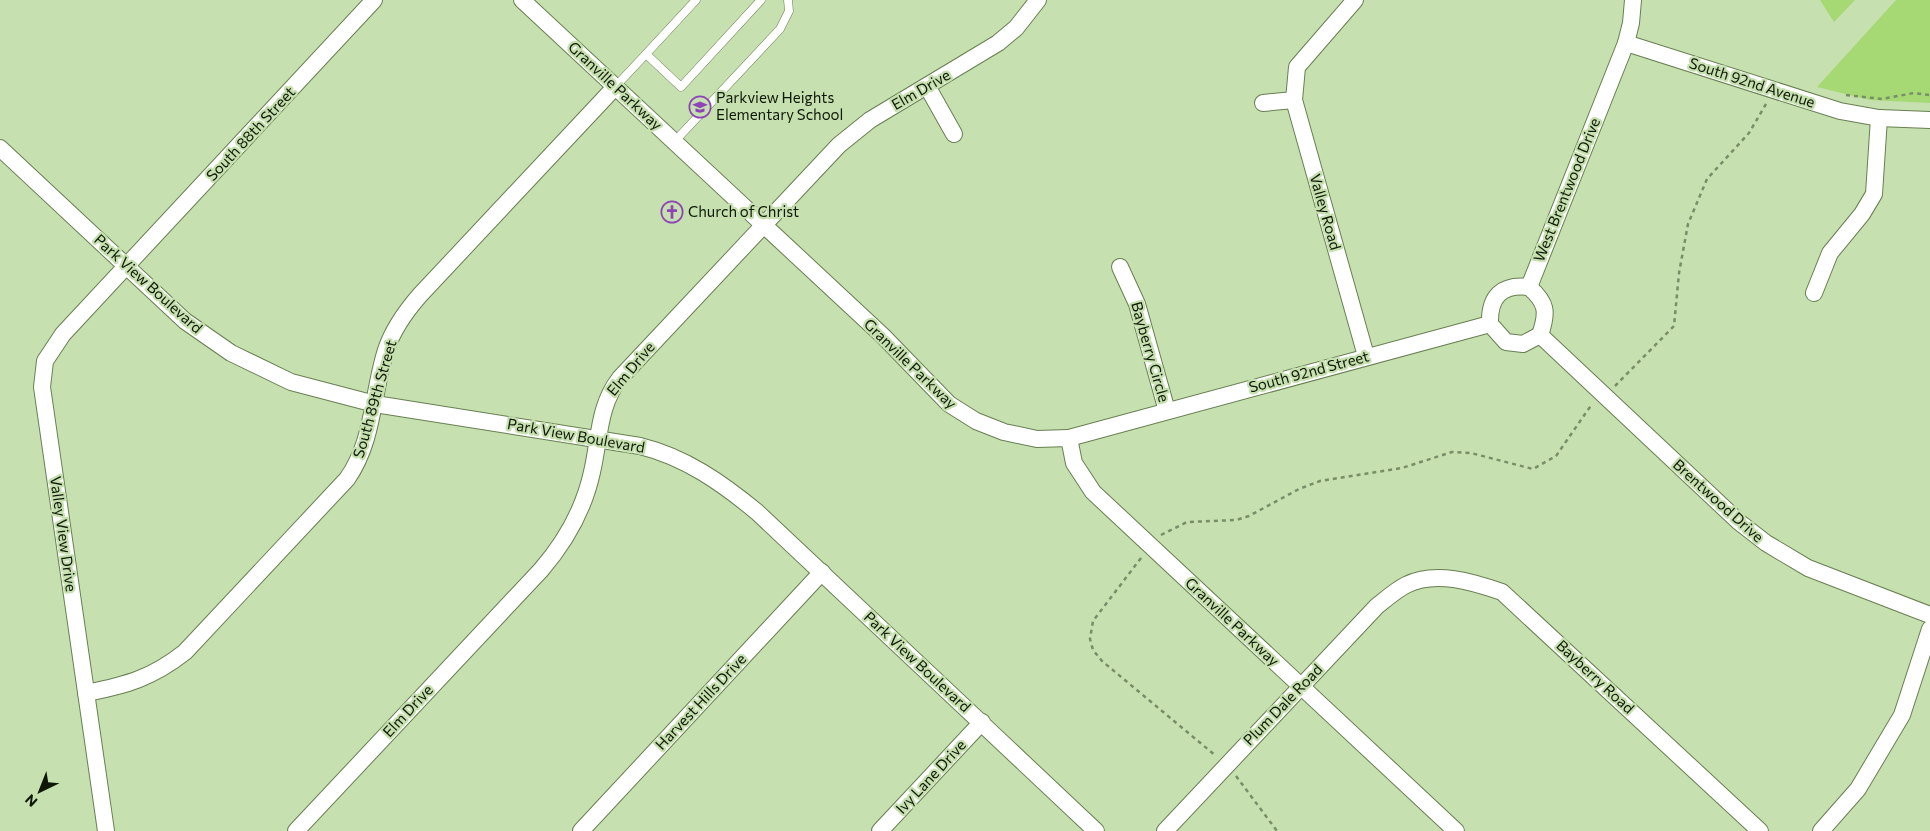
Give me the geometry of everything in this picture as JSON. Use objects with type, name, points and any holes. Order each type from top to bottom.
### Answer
[{"type":"street","name":"South 88th Street","points":[[126,266],[374,0]]},
{"type":"street","name":"Granville Parkway","points":[[522,0],[883,336],[949,404],[976,421],[1004,432],[1037,439],[1069,438],[1074,463],[1092,492],[1456,831]]},
{"type":"street","name":"Elm Drive","points":[[296,831],[550,558],[579,513],[592,472],[605,401],[614,385],[839,145],[870,120],[987,51],[1010,35],[1038,0]]},
{"type":"street","name":"Valley Road","points":[[1356,0],[1297,67],[1294,100],[1366,356]]},
{"type":"street","points":[[1626,43],[1632,23],[1633,0]]},
{"type":"street","name":"South 92nd Avenue","points":[[1626,43],[1828,108],[1879,118],[1930,120]]},
{"type":"street","name":"West Brentwood Drive","points":[[1529,287],[1626,43]]},
{"type":"street","name":"South 89th Street","points":[[86,693],[128,684],[154,674],[178,658],[347,479],[364,447],[385,352],[406,311],[616,86]]},
{"type":"street","points":[[927,86],[954,134]]},
{"type":"street","points":[[1263,103],[1294,100]]},
{"type":"street","points":[[1814,293],[1830,253],[1862,214],[1874,194],[1879,118]]},
{"type":"street","name":"Park View Boulevard","points":[[0,148],[185,321],[230,353],[291,382],[375,404],[656,450],[697,468],[757,512],[1096,831]]},
{"type":"street","name":"Valley View Drive","points":[[106,831],[42,379],[45,361],[56,342],[126,266]]},
{"type":"street","name":"Bayberry Circle","points":[[1120,266],[1138,304],[1167,411]]},
{"type":"street","points":[[1513,285],[1529,287],[1541,298],[1546,317],[1540,335],[1523,344],[1506,342],[1490,324],[1493,302],[1500,292],[1513,285]]},
{"type":"street","name":"South 92nd Street","points":[[1069,438],[1366,356],[1490,324]]},
{"type":"street","name":"Brentwood Drive","points":[[1540,335],[1739,522],[1766,543],[1808,568],[1930,615]]},
{"type":"street","name":"Harvest Hills Drive","points":[[581,831],[822,572]]},
{"type":"street","name":"Bayberry Road","points":[[1406,584],[1438,578],[1474,582],[1502,592],[1760,831]]},
{"type":"street","name":"Plum Dale Road","points":[[1165,831],[1377,606],[1406,584]]},
{"type":"street","points":[[1821,831],[1858,789],[1902,715],[1930,629]]},
{"type":"street","name":"Ivy Lane Drive","points":[[880,831],[982,722]]},
{"type":"lane","points":[[616,86],[696,0]]},
{"type":"lane","points":[[646,54],[681,87],[761,0]]},
{"type":"lane","points":[[675,142],[780,29],[789,11],[788,0]]},
{"type":"path","points":[[1845,95],[1882,98],[1914,93],[1930,95]]},
{"type":"path","points":[[1614,387],[1674,326],[1679,273],[1688,224],[1707,179],[1749,133],[1768,98]]},
{"type":"path","points":[[1158,538],[1181,523],[1236,520],[1249,516],[1299,489],[1320,481],[1402,468],[1452,452],[1471,453],[1533,469],[1556,456],[1592,404]]},
{"type":"path","points":[[1146,553],[1092,621],[1089,634],[1091,644],[1107,666],[1219,759]]},
{"type":"path","points":[[1230,770],[1277,831]]},
{"type":"green space","points":[[1820,0],[1855,0],[1834,22]]},
{"type":"green space","points":[[1896,0],[1930,0],[1930,103],[1870,100],[1817,87]]},
{"type":"place","name":"Parkview Heights Elementary School","points":[[700,107]]},
{"type":"place","name":"Church of Christ","points":[[672,212]]}]
